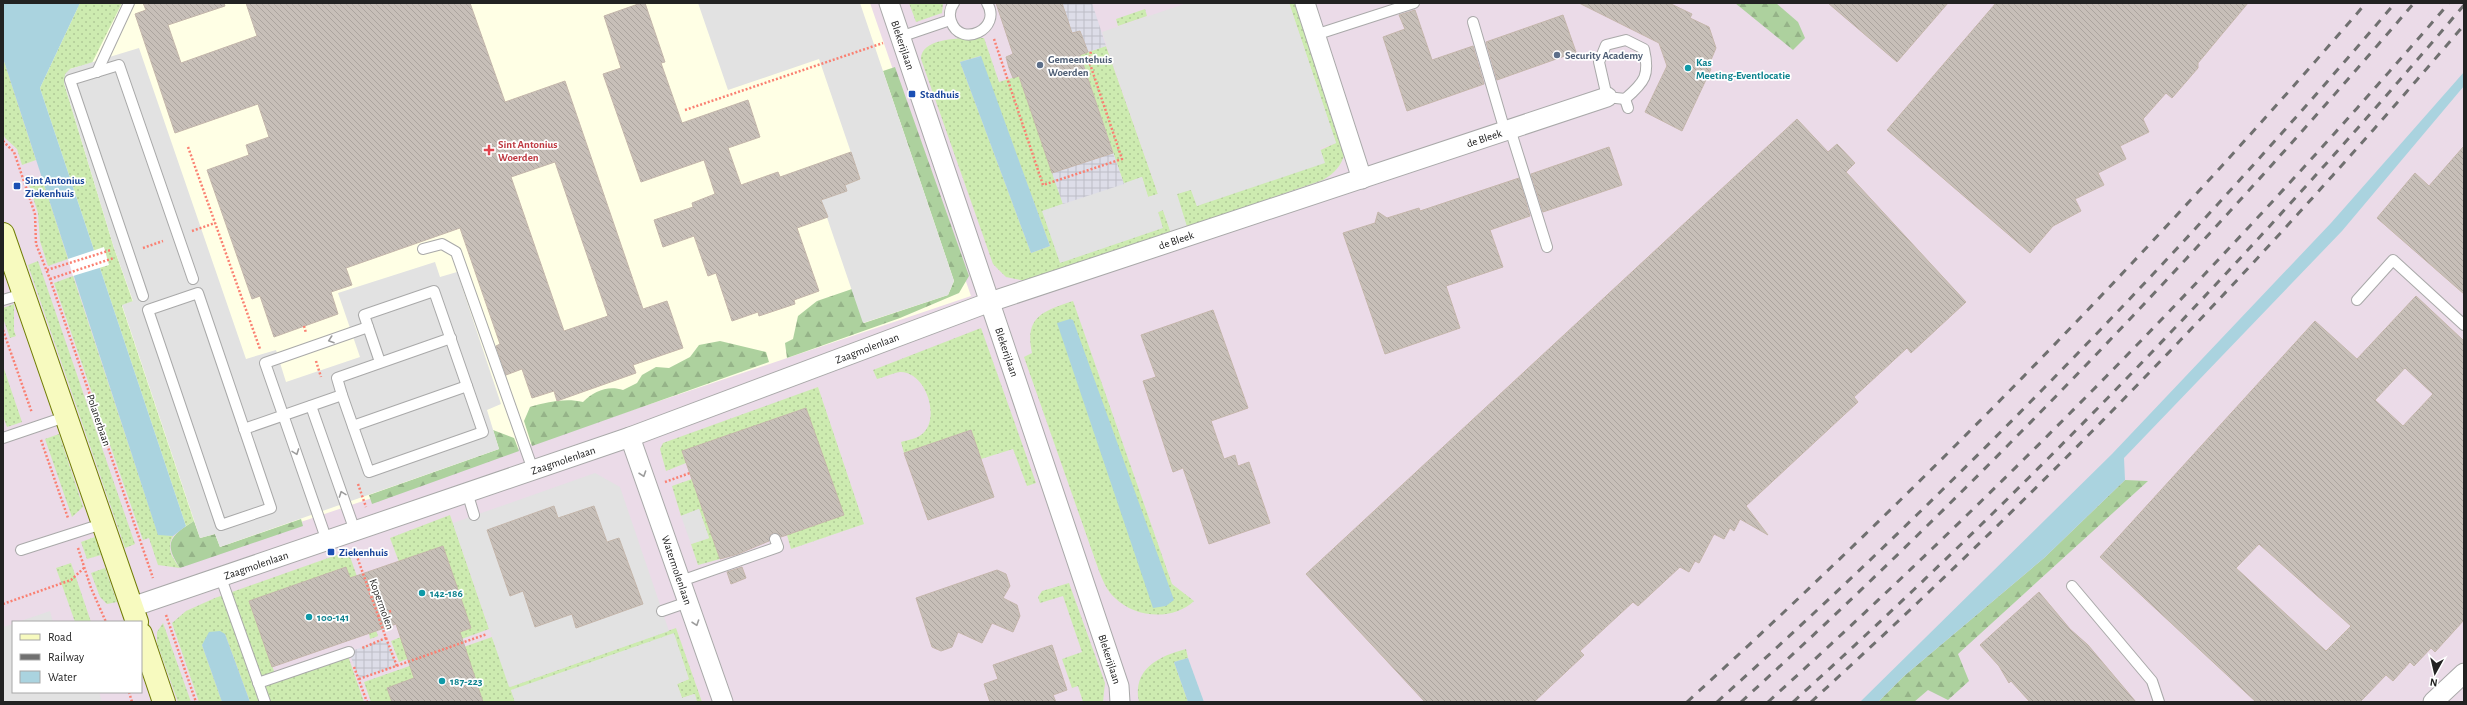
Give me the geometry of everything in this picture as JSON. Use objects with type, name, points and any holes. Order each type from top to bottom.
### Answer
[{"type":"main road","points":[[3,234],[134,614]]},
{"type":"main road","points":[[142,637],[163,702]]},
{"type":"street","name":"Blekerijlaan","points":[[889,3],[1119,686],[1120,702]]},
{"type":"street","points":[[1305,3],[1362,178]]},
{"type":"street","name":"de Bleek","points":[[990,302],[1507,130],[1620,101]]},
{"type":"street","name":"Zaagmolenlaan","points":[[134,614],[160,597],[221,578],[327,540],[630,437],[990,302]]},
{"type":"street","name":"Watermolenlaan","points":[[630,437],[724,702]]},
{"type":"street","points":[[2433,702],[2464,673]]},
{"type":"lane","points":[[97,72],[129,3]]},
{"type":"lane","points":[[954,3],[950,13],[950,20],[957,30],[968,35],[980,32],[989,23],[990,11],[987,3]]},
{"type":"lane","points":[[1315,35],[1414,3]]},
{"type":"lane","points":[[900,37],[950,20]]},
{"type":"lane","points":[[1473,22],[1507,130],[1547,247]]},
{"type":"lane","name":"de Bleek","points":[[1626,40],[1644,49],[1648,68],[1639,87],[1620,101],[1599,62],[1606,45],[1626,40]]},
{"type":"lane","points":[[143,296],[70,80],[119,64],[193,279]]},
{"type":"lane","points":[[422,249],[442,244],[456,252],[533,470]]},
{"type":"lane","points":[[2357,300],[2393,260],[2464,325]]},
{"type":"lane","points":[[380,362],[364,315],[434,291],[483,432],[369,472],[337,378],[450,338]]},
{"type":"lane","points":[[198,293],[244,429],[271,508],[221,525],[148,310],[198,293]]},
{"type":"lane","points":[[3,300],[24,294]]},
{"type":"lane","points":[[327,540],[265,363],[368,327]]},
{"type":"lane","points":[[353,426],[467,386]]},
{"type":"lane","points":[[244,429],[342,395]]},
{"type":"lane","points":[[311,406],[352,532]]},
{"type":"lane","points":[[3,438],[65,417]]},
{"type":"lane","points":[[467,492],[474,515]]},
{"type":"lane","points":[[20,550],[102,524]]},
{"type":"lane","points":[[681,581],[778,547],[775,539]]},
{"type":"lane","points":[[221,578],[264,702]]},
{"type":"lane","points":[[2072,586],[2152,681],[2159,702]]},
{"type":"lane","points":[[662,611],[688,602]]},
{"type":"lane","points":[[258,684],[349,652]]},
{"type":"path","points":[[989,23],[1043,185],[1122,159],[1089,61],[1091,51]]},
{"type":"path","points":[[686,110],[900,37]]},
{"type":"path","name":"Polanerbaan","points":[[3,141],[14,152],[35,214],[36,244],[47,270],[196,702]]},
{"type":"path","points":[[188,147],[265,363]]},
{"type":"path","points":[[47,270],[105,252]]},
{"type":"path","points":[[50,279],[108,260]]},
{"type":"path","points":[[3,330],[73,534],[106,621]]},
{"type":"path","points":[[648,488],[690,473]]},
{"type":"path","name":"Kopermolen","points":[[349,652],[386,638],[352,532]]},
{"type":"path","points":[[3,604],[71,580],[85,567]]},
{"type":"path","points":[[378,616],[391,611]]},
{"type":"path","points":[[359,679],[487,634]]},
{"type":"path","points":[[386,638],[397,666]]},
{"type":"path","points":[[349,652],[366,702]]},
{"type":"shaded area","points":[[3,3],[2464,3],[2464,702],[3,702]]},
{"type":"shaded area","name":"Sint Antonius Woerden","points":[[9,3],[870,3],[971,296],[194,558]]},
{"type":"shaded area","points":[[698,3],[860,3],[954,281],[948,295],[863,323],[821,200],[845,185],[860,179],[819,59],[728,90]]},
{"type":"shaded area","points":[[1062,3],[1092,3],[1106,46],[1088,52],[1080,31],[1072,33]]},
{"type":"shaded area","points":[[1187,3],[1289,3],[1336,143],[1320,148],[1325,163],[1197,206],[1191,190],[1177,194],[1187,227],[1171,233],[1163,210],[1158,212],[1163,228],[1060,263],[1042,211],[1142,177],[1148,197],[1158,194],[1102,32]]},
{"type":"shaded area","points":[[139,48],[246,359],[276,350],[286,382],[360,357],[338,293],[435,262],[440,277],[457,272],[501,404],[487,410],[499,449],[220,547],[215,534],[200,538],[122,305],[133,301],[114,248],[64,83],[65,74],[70,69]]},
{"type":"shaded area","points":[[1113,153],[1124,184],[1063,204],[1052,173]]},
{"type":"shaded area","points":[[595,473],[620,487],[669,631],[509,687],[453,523]]},
{"type":"shaded area","points":[[699,509],[709,538],[691,544],[681,516]]},
{"type":"shaded area","points":[[50,611],[53,621],[21,621]]},
{"type":"shaded area","points":[[12,624],[12,693],[99,693],[102,702],[3,702],[3,627]]},
{"type":"shaded area","points":[[674,633],[689,679],[677,684],[682,698],[695,694],[697,702],[515,702],[511,690]]},
{"type":"shaded area","points":[[386,638],[397,666],[359,679],[349,652]]},
{"type":"green space","points":[[80,3],[122,3],[92,63],[70,69],[64,83],[114,248],[133,302],[122,306],[194,521],[186,526],[40,88]]},
{"type":"green space","points":[[909,3],[943,3],[942,13],[916,22]]},
{"type":"green space","points":[[1289,3],[1300,3],[1345,153],[1342,162],[1331,175],[1323,180],[1187,227],[1176,194],[1191,189],[1197,206],[1336,143]]},
{"type":"green space","points":[[1735,3],[1776,3],[1798,22],[1805,38],[1793,50]]},
{"type":"green space","points":[[1145,9],[1147,16],[1118,26],[1116,19]]},
{"type":"green space","points":[[984,38],[999,82],[1019,76],[1063,204],[1043,211],[1162,228],[1158,212],[1163,210],[1171,233],[1025,281],[1006,277],[993,264],[921,59],[923,51],[928,46],[936,42],[957,39]],"holes":[[[980,56],[1050,246],[1031,253],[960,62]]]},
{"type":"green space","points":[[1106,46],[1158,194],[1148,197],[1142,177],[1124,184],[1080,55]]},
{"type":"green space","points":[[3,58],[36,160],[22,165],[17,149],[5,138],[3,132]]},
{"type":"green space","points":[[895,67],[969,276],[959,293],[900,318],[787,358],[785,343],[793,339],[798,316],[817,301],[852,289],[864,323],[948,295],[954,281],[883,71]]},
{"type":"green space","points":[[42,178],[68,259],[48,266],[40,241],[38,213],[28,182]]},
{"type":"green space","points":[[38,261],[135,544],[125,548],[28,265]]},
{"type":"green space","points":[[73,276],[158,534],[173,536],[170,549],[172,556],[180,568],[158,565],[149,538],[143,540],[54,283]]},
{"type":"green space","points":[[1073,301],[1172,584],[1194,601],[1176,612],[1154,614],[1133,610],[1123,605],[1107,589],[1099,571],[1024,357],[1032,353],[1030,341],[1031,331],[1034,323],[1039,317],[1053,308]]},
{"type":"green space","points":[[14,304],[14,331],[16,336],[10,338],[3,318],[3,308]]},
{"type":"green space","points":[[981,328],[1036,483],[1027,486],[1013,449],[981,459],[971,430],[904,453],[901,442],[921,435],[927,428],[930,419],[928,398],[924,388],[917,379],[909,374],[900,372],[877,379],[873,370]]},
{"type":"green space","points":[[720,341],[766,352],[769,362],[532,446],[524,421],[530,407],[556,401],[570,400],[583,402],[602,390],[612,388],[623,390],[637,383],[642,375],[656,367],[669,368],[690,357],[699,345]]},
{"type":"green space","points":[[3,366],[22,422],[7,427],[3,416]]},
{"type":"green space","points":[[818,387],[864,524],[791,549],[787,535],[843,515],[686,463],[666,471],[660,449],[663,443]]},
{"type":"green space","points":[[493,430],[514,438],[519,451],[372,504],[369,495],[499,449]]},
{"type":"green space","points":[[59,434],[83,507],[72,517],[45,439]]},
{"type":"green space","points":[[692,479],[720,559],[698,565],[691,544],[709,538],[699,509],[681,516],[672,486]]},
{"type":"green space","points":[[2125,480],[2148,481],[1958,654],[1969,681],[1948,700],[1928,690],[1914,702],[1878,702],[1904,676],[2044,558]]},
{"type":"green space","points":[[450,515],[489,629],[399,662],[391,641],[401,637],[399,562],[390,538]]},
{"type":"green space","points":[[301,519],[303,526],[180,568],[172,552],[171,546],[175,536],[179,531],[194,521],[200,538],[215,534],[220,547]]},
{"type":"green space","points":[[95,537],[101,555],[87,559],[81,542]]},
{"type":"green space","points":[[348,551],[378,636],[370,639],[369,633],[250,601],[277,680],[348,656],[364,702],[250,702],[225,634],[202,645],[222,702],[199,702],[172,623],[186,611],[215,598]]},
{"type":"green space","points":[[71,563],[91,621],[75,621],[56,568]]},
{"type":"green space","points":[[105,568],[117,602],[107,604],[100,597],[91,573]]},
{"type":"green space","points":[[1069,583],[1105,683],[1103,702],[1083,702],[1078,686],[1072,688],[1062,659],[1082,652],[1063,596],[1040,603],[1038,597],[1042,591]]},
{"type":"green space","points":[[163,623],[191,702],[178,702],[157,643],[157,632]]},
{"type":"green space","points":[[676,628],[702,702],[697,702],[694,694],[682,698],[677,684],[689,679],[511,690],[515,702],[371,702],[364,682],[492,637],[510,687]]},
{"type":"green space","points":[[1186,649],[1188,658],[1174,662],[1188,702],[1139,702],[1138,691],[1140,681],[1150,666],[1157,660]]},
{"type":"water","points":[[3,3],[80,3],[40,88],[186,526],[173,536],[158,535],[3,58]]},
{"type":"water","points":[[981,56],[1050,246],[1031,253],[960,62]]},
{"type":"water","points":[[2464,72],[2464,86],[2342,231],[2124,458],[2125,480],[2044,558],[1904,676],[1878,702],[1860,702],[2112,454],[2331,223]]},
{"type":"water","points":[[1070,319],[1073,320],[1174,600],[1166,606],[1153,608],[1057,323]]},
{"type":"water","points":[[220,631],[225,634],[250,702],[222,702],[202,645],[209,632]]},
{"type":"water","points":[[1188,658],[1204,702],[1188,702],[1174,662]]},
{"type":"pier","points":[[104,247],[109,265],[73,276],[68,259]]},
{"type":"building","points":[[143,3],[224,3],[225,6],[168,25],[181,63],[257,36],[246,3],[470,3],[505,102],[565,81],[643,309],[667,301],[683,348],[633,365],[636,373],[557,401],[554,391],[532,398],[522,369],[506,375],[496,346],[500,344],[460,228],[346,268],[352,285],[331,292],[338,314],[274,337],[260,296],[252,299],[207,170],[249,155],[246,145],[269,137],[258,104],[175,133],[135,14],[146,10]],"holes":[[[555,162],[608,316],[564,331],[511,177]]]},
{"type":"building","points":[[641,3],[645,3],[665,62],[661,63],[682,123],[748,100],[760,137],[728,148],[741,185],[778,172],[780,177],[851,152],[860,179],[845,185],[847,191],[821,200],[828,217],[797,228],[819,291],[794,300],[795,304],[759,316],[758,312],[732,321],[716,273],[708,276],[694,236],[663,247],[654,220],[693,207],[692,203],[715,194],[704,160],[641,182],[603,74],[621,68],[604,16]]},
{"type":"building","points":[[996,3],[1062,3],[1072,33],[1080,31],[1088,52],[1080,55],[1113,153],[1052,173],[1019,76],[1013,78],[1009,68],[1006,57],[1013,54]]},
{"type":"building","name":"Kas Meeting-Eventlocatie","points":[[1579,3],[1669,3],[1692,14],[1690,18],[1709,27],[1716,48],[1708,67],[1711,69],[1682,131],[1645,112],[1667,66],[1659,43]]},
{"type":"building","points":[[1828,3],[1948,3],[1897,62]]},
{"type":"building","points":[[1996,3],[2248,3],[2198,63],[2198,68],[2172,98],[2166,93],[2143,119],[2149,132],[2120,146],[2126,159],[2098,173],[2104,185],[2075,199],[2081,211],[2053,226],[2030,253],[1887,130]]},
{"type":"building","points":[[1415,10],[1432,60],[1473,46],[1484,84],[1407,111],[1383,37],[1405,29],[1399,15]]},
{"type":"building","points":[[1563,15],[1576,52],[1497,80],[1486,42]]},
{"type":"building","points":[[1797,119],[1828,152],[1837,144],[1855,163],[1846,172],[1966,302],[1911,353],[1907,348],[1854,397],[1858,402],[1746,506],[1768,535],[1740,519],[1734,531],[1730,528],[1724,539],[1714,534],[1699,563],[1695,561],[1689,572],[1680,567],[1638,606],[1633,602],[1580,651],[1584,655],[1534,702],[1425,702],[1306,574]]},
{"type":"building","points":[[2464,146],[2464,294],[2377,218],[2415,173],[2429,186]]},
{"type":"building","points":[[1609,147],[1622,185],[1543,212],[1531,174]]},
{"type":"building","points":[[1519,178],[1530,216],[1490,230],[1503,267],[1446,286],[1460,328],[1385,354],[1343,233],[1375,223],[1378,212],[1387,218],[1419,208],[1420,211]]},
{"type":"building","points":[[2416,296],[2464,341],[2464,620],[2435,652],[2431,648],[2414,666],[2410,662],[2393,681],[2386,675],[2360,702],[2256,702],[2100,557],[2315,321],[2357,359]],"holes":[[[2405,368],[2433,394],[2403,426],[2375,400]],[[2259,544],[2351,626],[2326,651],[2236,568]]]},
{"type":"building","points":[[1213,310],[1248,408],[1211,421],[1224,459],[1235,455],[1238,466],[1249,462],[1270,523],[1209,544],[1183,468],[1173,472],[1143,381],[1156,377],[1141,335]]},
{"type":"building","points":[[806,408],[844,515],[781,537],[779,534],[773,533],[770,535],[769,541],[738,554],[720,559],[682,451]]},
{"type":"building","points":[[971,430],[994,497],[928,520],[904,453]]},
{"type":"building","points":[[554,506],[558,518],[594,506],[607,542],[619,538],[643,604],[576,628],[572,614],[535,627],[523,591],[510,596],[487,530]]},
{"type":"building","points":[[443,546],[471,628],[460,632],[483,702],[392,702],[387,688],[414,678],[396,624],[272,667],[249,601],[346,567],[350,578]]},
{"type":"building","points":[[742,567],[746,578],[731,584],[727,572]]},
{"type":"building","points":[[997,570],[1006,574],[1010,586],[1003,598],[1017,605],[1020,616],[1013,632],[992,623],[982,643],[958,632],[952,647],[941,651],[932,647],[916,598]]},
{"type":"building","points":[[2039,592],[2070,629],[2088,645],[2136,702],[2030,702],[2011,681],[2009,683],[1999,666],[1980,645]]},
{"type":"building","points":[[1052,645],[1067,690],[1053,695],[1056,702],[990,702],[984,684],[998,679],[993,665]]},
{"type":"railway","points":[[1687,702],[1865,535],[2037,363],[2204,185],[2286,95],[2366,3]]},
{"type":"railway","points":[[1717,702],[1807,620],[1895,536],[2068,364],[2234,186],[2395,3]]},
{"type":"railway","points":[[1741,702],[1917,535],[2088,363],[2253,185],[2414,3]]},
{"type":"railway","points":[[1768,702],[1946,535],[2119,363],[2287,186],[2449,3]]},
{"type":"railway","points":[[1793,702],[1882,620],[1969,536],[2140,364],[2305,187],[2464,5]]},
{"type":"railway","points":[[1811,702],[1982,540],[2066,458],[2148,374],[2309,202],[2464,25]]},
{"type":"place","name":"Security Academy","points":[[1557,55]]},
{"type":"place","name":"Gemeentehuis Woerden","points":[[1040,65]]},
{"type":"place","name":"Kas Meeting-Eventlocatie","points":[[1688,68]]},
{"type":"place","name":"Stadhuis","points":[[912,94]]},
{"type":"place","name":"Sint Antonius Woerden","points":[[489,150]]},
{"type":"place","name":"Sint Antonius Ziekenhuis","points":[[17,186]]},
{"type":"place","name":"Ziekenhuis","points":[[331,552]]},
{"type":"place","name":"142-186","points":[[422,593]]},
{"type":"place","name":"100-141","points":[[309,617]]},
{"type":"place","name":"187-223","points":[[442,681]]}]
